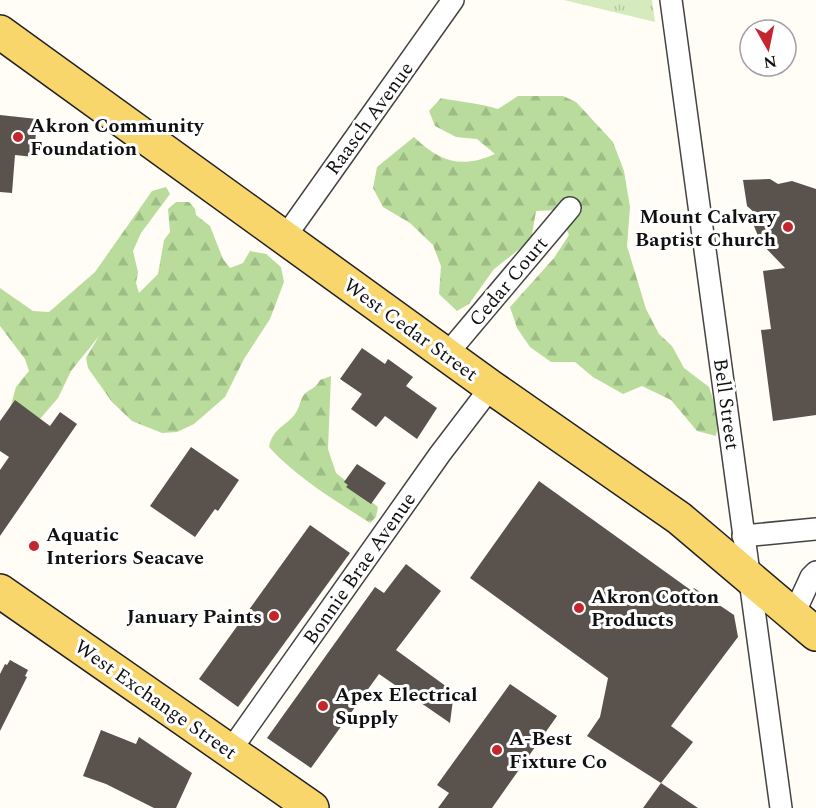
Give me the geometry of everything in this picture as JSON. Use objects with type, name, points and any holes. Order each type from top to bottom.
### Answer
[{"type":"main road","name":"West Cedar Street","points":[[0,32],[491,387],[679,518],[805,624]]},
{"type":"main road","name":"West Exchange Street","points":[[0,591],[312,808]]},
{"type":"street","name":"Raasch Avenue","points":[[285,237],[453,0]]},
{"type":"street","name":"Bell Street","points":[[671,0],[781,808]]},
{"type":"street","name":"Cedar Court","points":[[447,354],[570,208]]},
{"type":"street","name":"Bonnie Brae Avenue","points":[[230,750],[440,454],[491,387]]},
{"type":"street","points":[[743,537],[816,529]]},
{"type":"street","points":[[805,624],[811,577],[816,572]]},
{"type":"green space","points":[[564,0],[652,0],[655,22]]},
{"type":"green space","points":[[518,96],[563,96],[576,102],[613,142],[624,171],[630,207],[627,246],[646,309],[659,334],[672,346],[684,368],[709,387],[719,417],[716,436],[697,431],[671,400],[642,386],[623,394],[593,377],[575,362],[551,362],[530,347],[517,328],[510,307],[554,258],[569,235],[558,210],[536,211],[531,240],[494,269],[469,304],[457,311],[439,294],[441,266],[433,245],[410,223],[383,207],[373,188],[377,167],[414,137],[442,157],[461,162],[483,159],[495,154],[477,139],[456,137],[435,126],[429,111],[441,98],[498,109]]},
{"type":"green space","points":[[166,187],[170,194],[141,233],[133,251],[138,272],[136,283],[139,293],[158,274],[164,240],[170,232],[168,209],[176,202],[189,202],[195,209],[196,215],[210,226],[223,259],[230,268],[243,263],[250,251],[266,254],[281,267],[284,282],[270,319],[244,359],[225,397],[194,424],[177,432],[162,433],[132,421],[112,402],[88,368],[86,358],[99,336],[71,371],[58,398],[39,420],[8,416],[16,387],[29,371],[25,359],[0,326],[0,288],[33,311],[49,312],[95,272],[152,191]]},
{"type":"green space","points":[[331,376],[328,449],[336,473],[378,507],[376,517],[370,523],[304,479],[269,447],[273,436],[296,412],[305,394],[320,380]]},
{"type":"building","name":"Akron Community Foundation","points":[[0,115],[37,119],[34,157],[15,155],[12,193],[0,192]]},
{"type":"building","points":[[770,179],[778,184],[792,181],[816,189],[816,415],[773,421],[761,330],[771,329],[763,271],[785,268],[761,243],[754,226],[755,213],[747,206],[743,180]]},
{"type":"building","points":[[362,348],[385,364],[388,359],[413,377],[406,386],[437,408],[417,439],[385,416],[376,427],[351,409],[362,394],[340,379]]},
{"type":"building","points":[[15,400],[50,426],[60,412],[77,424],[0,536],[0,470],[9,457],[0,451],[0,421]]},
{"type":"building","points":[[191,447],[239,480],[218,511],[215,509],[195,537],[150,506]]},
{"type":"building","points":[[357,464],[386,483],[371,504],[346,487],[348,485],[344,482]]},
{"type":"building","points":[[539,481],[692,591],[694,588],[734,615],[738,637],[671,726],[693,742],[661,783],[587,736],[600,717],[608,678],[470,578]]},
{"type":"building","name":"January Paints","points":[[310,525],[350,553],[238,707],[199,679]]},
{"type":"building","name":"Apex Electrical Supply","points":[[406,564],[441,591],[396,650],[454,692],[450,723],[379,674],[311,768],[267,738],[375,587],[384,593]]},
{"type":"building","points":[[10,660],[28,670],[25,676],[27,677],[0,731],[0,674]]},
{"type":"building","name":"A-Best Fixture Co","points":[[510,684],[557,716],[492,808],[438,808],[449,793],[437,785]]},
{"type":"building","points":[[101,730],[136,744],[139,737],[192,773],[176,808],[154,808],[106,784],[83,776]]},
{"type":"building","points":[[661,783],[698,808],[643,808]]},
{"type":"place","name":"Akron Community Foundation","points":[[18,137]]},
{"type":"place","name":"Mount Calvary Baptist Church","points":[[788,227]]},
{"type":"place","name":"Aquatic Interiors Seacave","points":[[34,546]]},
{"type":"place","name":"Akron Cotton Products","points":[[579,608]]},
{"type":"place","name":"January Paints","points":[[274,616]]},
{"type":"place","name":"Apex Electrical Supply","points":[[323,706]]},
{"type":"place","name":"A-Best Fixture Co","points":[[497,750]]}]
